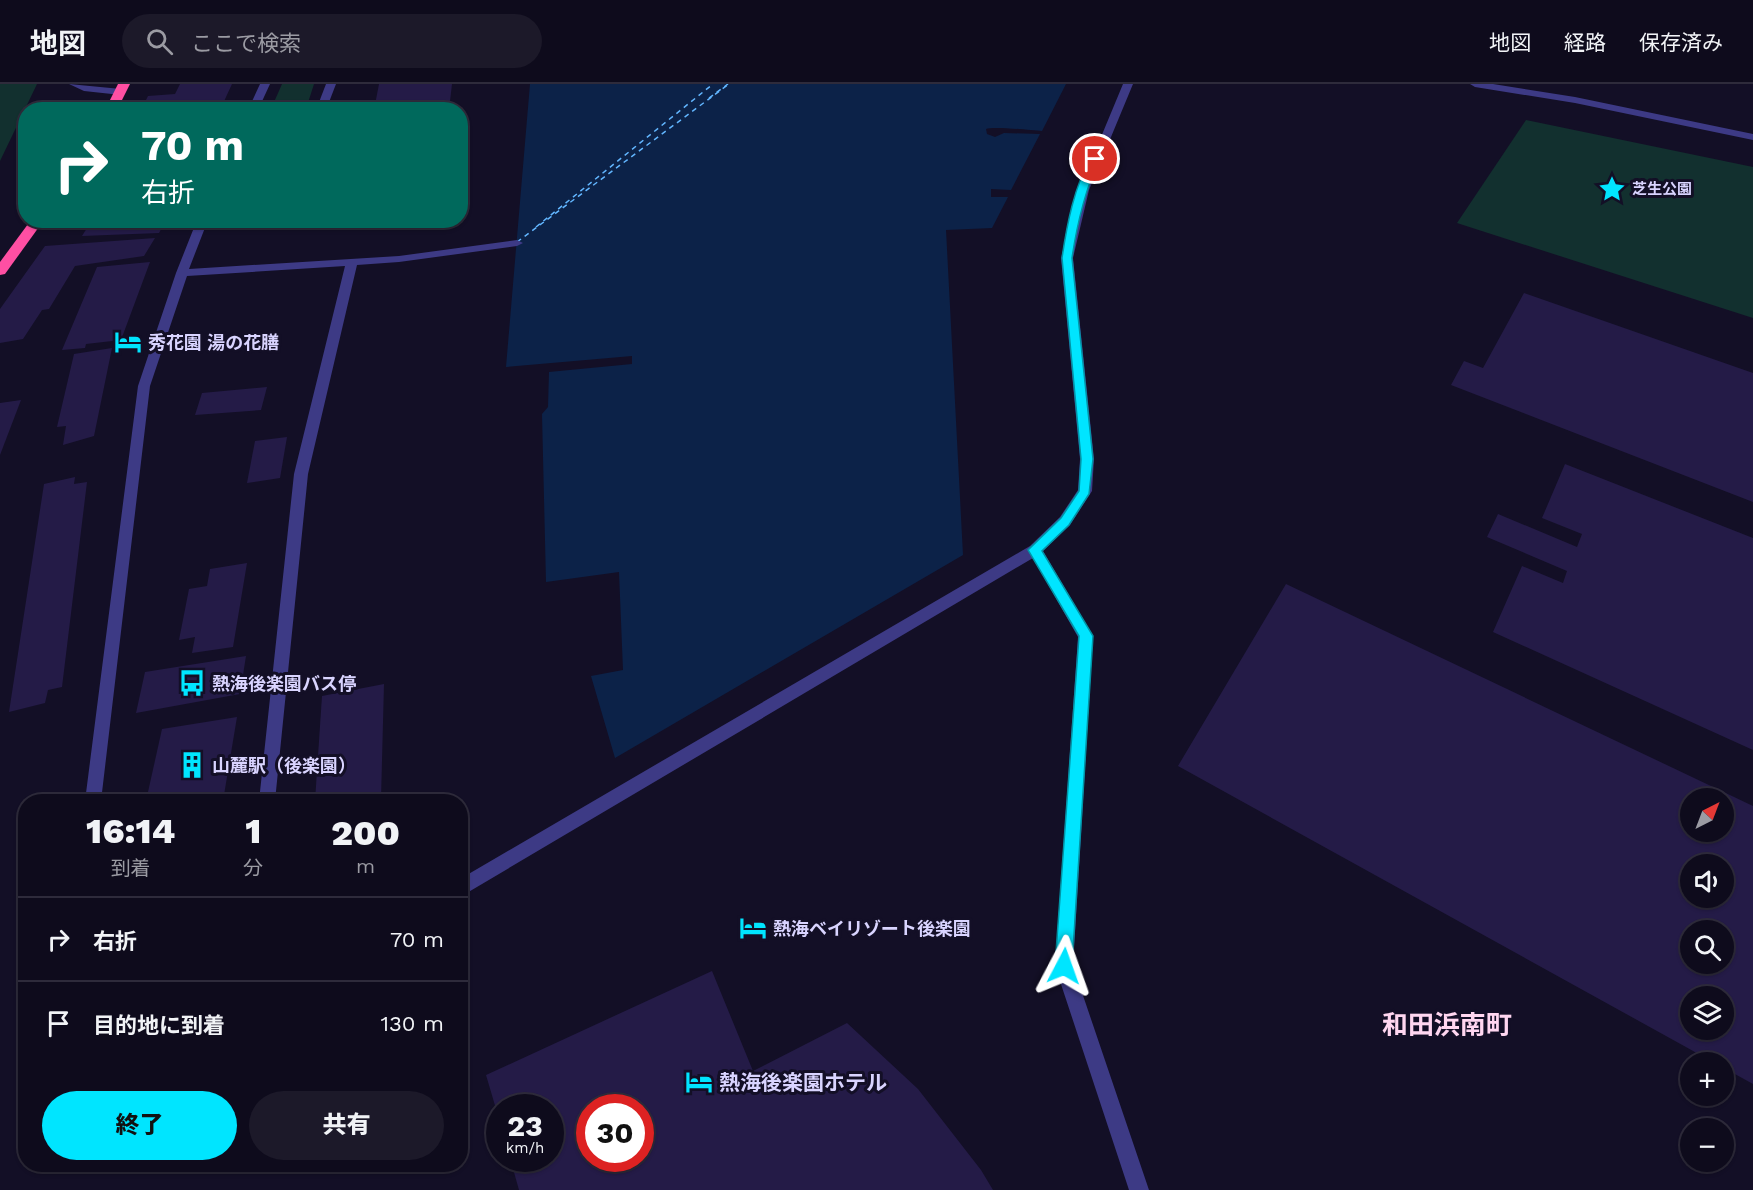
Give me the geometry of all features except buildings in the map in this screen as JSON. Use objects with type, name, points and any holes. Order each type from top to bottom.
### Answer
[{"type":"highway","points":[[115,102],[123,88]]},
{"type":"highway","points":[[0,271],[32,228]]},
{"type":"street","points":[[74,84],[84,88],[123,88]]},
{"type":"street","points":[[257,102],[265,84]]},
{"type":"street","points":[[324,102],[331,84]]},
{"type":"street","points":[[468,885],[1035,550],[1065,522],[1085,491],[1087,459],[1067,258],[1072,225],[1086,178],[1128,84]]},
{"type":"street","points":[[1475,84],[1575,100],[1753,136]]},
{"type":"street","points":[[94,794],[144,386],[182,273],[200,228]]},
{"type":"street","points":[[182,273],[399,259],[517,243]]},
{"type":"street","points":[[268,794],[301,474],[352,262]]},
{"type":"street","points":[[1035,550],[1086,636],[1064,966],[1139,1190]]},
{"type":"green space","points":[[0,84],[37,84],[28,102],[18,102],[18,124],[0,161]]},
{"type":"green space","points":[[282,84],[314,84],[308,102],[274,102]]},
{"type":"green space","points":[[1526,120],[1753,167],[1753,318],[1457,223]]},
{"type":"water","points":[[530,84],[1066,84],[1042,131],[986,129],[987,134],[995,137],[1004,133],[1040,134],[1011,190],[991,189],[991,197],[1008,197],[992,228],[946,230],[963,555],[615,758],[591,676],[623,670],[619,572],[546,582],[542,414],[548,407],[549,372],[632,364],[632,356],[506,367]]},
{"type":"ferry route","points":[[536,227],[713,84]]},
{"type":"ferry route","points":[[709,98],[728,84]]},
{"type":"ferry route","points":[[517,242],[729,84]]},
{"type":"place","name":"芝生公園","points":[[1612,189]]},
{"type":"place","name":"秀花園 湯の花膳","points":[[128,342]]},
{"type":"place","name":"熱海後楽園バス停","points":[[192,683]]},
{"type":"place","name":"山麓駅（後楽園）","points":[[192,765]]},
{"type":"place","name":"熱海ベイリゾート後楽園","points":[[753,928]]},
{"type":"place","name":"熱海後楽園ホテル","points":[[699,1082]]},
{"type":"district","name":"和田浜南町","points":[[1447,1025]]},
{"type":"route","points":[[1064,966],[1086,636],[1035,550],[1065,522],[1085,491],[1087,459],[1067,258],[1072,225],[1086,178],[1095,159]]}]
